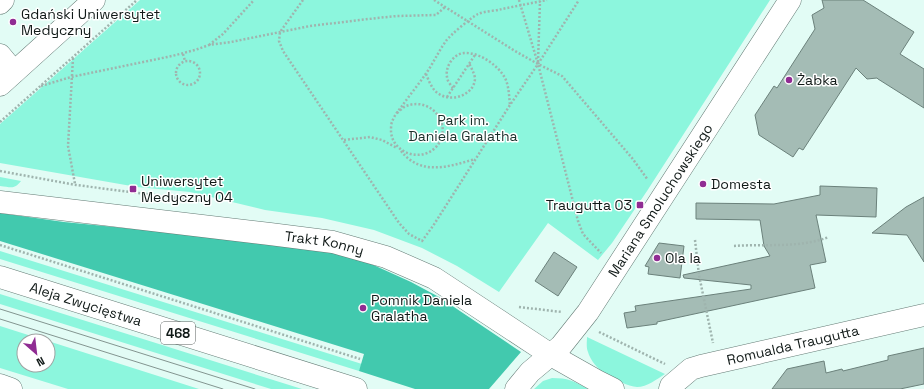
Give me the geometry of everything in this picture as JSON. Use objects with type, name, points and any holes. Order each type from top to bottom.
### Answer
[{"type":"street","points":[[0,3],[3,0]]},
{"type":"street","points":[[0,55],[7,78],[94,0]]},
{"type":"street","name":"Mariana Smoluchowskiego","points":[[516,389],[530,372],[561,346],[588,312],[790,0]]},
{"type":"street","name":"Trakt Konny","points":[[0,202],[333,242],[386,257],[434,278],[551,355],[613,389]]},
{"type":"street","name":"Aleja Zwycięstwa","points":[[0,277],[356,389]]},
{"type":"street","name":"Romualda Traugutta","points":[[670,389],[671,386],[691,369],[701,366],[924,315]]},
{"type":"street","points":[[0,385],[11,389]]},
{"type":"path","points":[[0,122],[137,0]]},
{"type":"path","points":[[209,45],[223,34],[254,0]]},
{"type":"path","points":[[303,0],[280,32],[279,41],[283,50],[400,223],[409,234],[422,241],[579,0]]},
{"type":"path","points":[[434,0],[538,64],[562,76],[632,158],[650,183]]},
{"type":"path","points":[[520,0],[578,221],[583,234],[601,253]]},
{"type":"path","points":[[475,159],[451,166],[426,167],[414,163],[406,157],[393,141],[391,131],[392,122],[426,74],[446,40],[468,21],[478,14],[547,0]]},
{"type":"path","points":[[538,64],[540,1]]},
{"type":"path","points":[[41,86],[71,77],[183,54],[209,45],[310,26],[354,20],[397,16],[436,15],[445,7]]},
{"type":"path","points":[[452,88],[447,78],[447,67],[453,58],[464,53],[475,55],[487,59],[501,72],[505,78],[510,105]]},
{"type":"path","points":[[183,54],[185,61]]},
{"type":"path","points":[[447,98],[452,88],[475,55]]},
{"type":"path","points":[[73,58],[68,146],[76,185]]},
{"type":"path","points":[[185,61],[192,61],[199,68],[200,77],[194,84],[184,85],[177,78],[176,74],[179,65],[185,61]]},
{"type":"path","points":[[426,74],[432,88],[439,94],[447,98],[456,98],[465,95],[471,88],[475,79],[469,64]]},
{"type":"path","points":[[344,140],[370,137],[382,140],[408,154],[418,155],[428,153],[436,147],[441,138],[442,128],[440,118],[433,110],[425,105],[414,104],[405,107],[397,113]]},
{"type":"path","points":[[734,246],[791,244],[811,242],[829,237]]},
{"type":"path","points":[[695,240],[699,275],[713,343]]},
{"type":"path","points":[[0,245],[360,359]]},
{"type":"path","points":[[592,329],[667,365]]},
{"type":"green space","name":"Park im. Daniela Gralatha","points":[[140,0],[770,0],[647,191],[612,243],[598,260],[548,223],[499,292],[457,266],[422,248],[374,230],[322,218],[265,210],[190,192],[137,187],[0,163],[0,124]]},
{"type":"green space","points":[[0,177],[21,181],[14,187],[0,186]]},
{"type":"green space","points":[[0,213],[64,222],[205,236],[325,251],[358,258],[411,282],[439,297],[521,352],[489,389],[415,389],[359,371],[364,354],[0,241]]},
{"type":"green space","points":[[0,251],[362,364],[359,371],[0,259]]},
{"type":"green space","points":[[0,294],[302,389],[271,389],[0,304]]},
{"type":"green space","points":[[0,326],[22,333],[16,333],[16,373],[0,368]]},
{"type":"green space","points":[[587,337],[665,374],[641,387],[630,386],[616,380],[602,372],[592,361],[587,350]]},
{"type":"green space","points":[[56,344],[199,389],[68,389],[16,373],[56,373]]},
{"type":"green space","points":[[552,378],[571,380],[588,389],[534,389],[543,381]]},
{"type":"building","points":[[822,0],[863,0],[914,32],[900,54],[924,69],[924,108],[877,78],[867,79],[856,68],[803,150],[799,148],[793,157],[759,135],[755,115],[774,86],[777,88],[815,29],[812,15],[824,8]]},
{"type":"building","points":[[820,186],[877,188],[876,217],[816,215],[826,262],[810,265],[815,288],[657,322],[657,324],[627,328],[624,313],[636,311],[635,306],[751,289],[751,285],[684,278],[683,275],[770,256],[764,246],[760,220],[696,219],[696,203],[774,204],[820,195]]},
{"type":"building","points":[[924,197],[924,262],[907,235],[872,233],[906,207]]},
{"type":"building","points":[[659,243],[684,246],[680,278],[648,274],[649,267],[645,266]]},
{"type":"building","points":[[554,252],[577,267],[558,296],[535,281]]},
{"type":"building","points":[[924,348],[924,384],[900,389],[772,389],[787,369],[824,361],[826,373],[842,369],[843,371],[888,360],[888,356]]},
{"type":"tram line","points":[[0,309],[255,389]]},
{"type":"tram line","points":[[0,319],[223,389]]},
{"type":"place","name":"Gdański Uniwersytet Medyczny","points":[[13,22]]},
{"type":"place","name":"Żabka","points":[[789,80]]},
{"type":"place","name":"Domesta","points":[[703,184]]},
{"type":"place","name":"Uniwersytet Medyczny 04","points":[[133,189]]},
{"type":"place","name":"Traugutta 03","points":[[640,205]]},
{"type":"place","name":"Ola la","points":[[657,258]]},
{"type":"place","name":"Pomnik Daniela Gralatha","points":[[363,308]]}]
